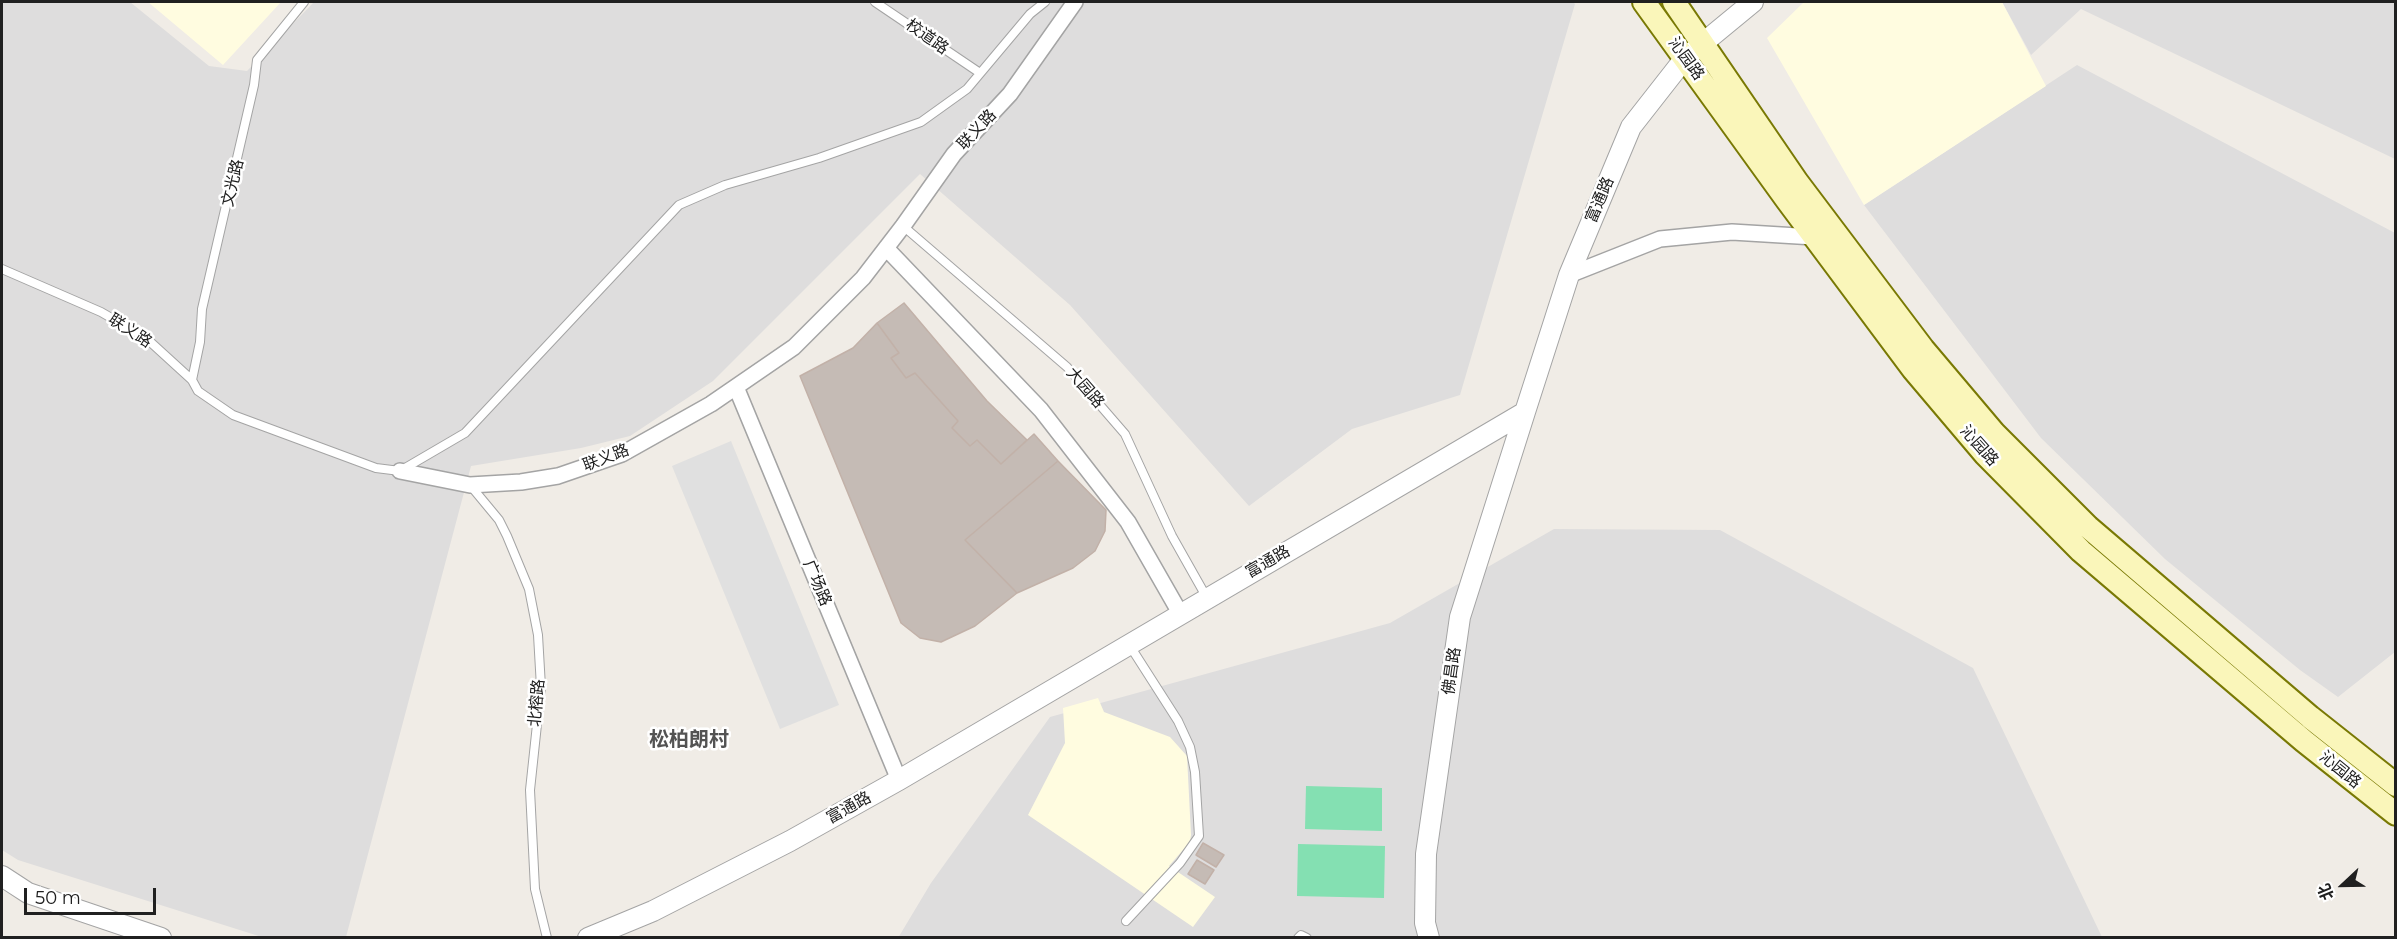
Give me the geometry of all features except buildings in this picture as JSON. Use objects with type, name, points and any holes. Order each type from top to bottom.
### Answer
[{"type":"main road","name":"沁园路","points":[[1644,2],[1814,237],[1913,369],[1985,454],[2081,551],[2304,741],[2396,814]]},
{"type":"main road","name":"沁园路","points":[[1674,2],[1797,182],[1923,349],[1994,433],[2088,527],[2310,717],[2396,785]]},
{"type":"street","name":"联义路","points":[[400,471],[470,485],[521,482],[558,476],[622,454],[736,387],[794,347],[862,278],[903,226],[954,154],[1010,94],[1075,2]]},
{"type":"street","name":"富通路","points":[[588,938],[663,906],[790,841],[899,780],[1525,412],[1569,275],[1631,127],[1685,58],[1753,2]]},
{"type":"street","points":[[1569,275],[1660,239],[1732,232],[1814,237]]},
{"type":"street","points":[[886,248],[1041,410],[1128,522],[1180,613]]},
{"type":"street","name":"广场路","points":[[736,387],[899,780]]},
{"type":"street","name":"佛昌路","points":[[1429,938],[1425,923],[1426,854],[1460,617],[1525,412]]},
{"type":"street","points":[[2,876],[28,892],[161,938]]},
{"type":"lane","name":"文光路","points":[[192,380],[200,342],[202,309],[249,108],[257,60],[304,2]]},
{"type":"lane","name":"校道路","points":[[875,2],[980,74]]},
{"type":"lane","points":[[400,471],[465,433],[680,205],[725,185],[819,158],[921,122],[967,89],[1030,14],[1045,2]]},
{"type":"lane","name":"大园路","points":[[903,226],[1067,367],[1125,434],[1172,536],[1207,598]]},
{"type":"lane","name":"联义路","points":[[2,269],[101,312],[146,338],[192,380],[198,391],[233,415],[376,468],[400,471]]},
{"type":"lane","name":"北榕路","points":[[470,485],[499,520],[507,536],[529,589],[538,635],[541,687],[530,790],[535,889],[547,938]]},
{"type":"lane","points":[[1126,921],[1180,863],[1199,836],[1195,772],[1190,747],[1178,721],[1128,644]]},
{"type":"lane","points":[[1298,938],[1301,935],[1307,938]]},
{"type":"shaded area","points":[[2,2],[130,2],[209,66],[247,71],[314,2],[1573,2],[1575,4],[1460,395],[1352,429],[1249,506],[1070,305],[920,174],[713,381],[630,436],[581,448],[471,466],[346,937],[265,938],[18,860],[2,850]]},
{"type":"shaded area","points":[[148,2],[281,2],[223,65]]},
{"type":"shaded area","points":[[1804,2],[2002,2],[2046,86],[1864,205],[1767,38]]},
{"type":"shaded area","points":[[2002,2],[2395,2],[2395,159],[2081,9],[2031,55]]},
{"type":"shaded area","points":[[2077,65],[2395,233],[2395,652],[2338,697],[2300,670],[2165,559],[2041,438],[1864,205]]},
{"type":"shaded area","points":[[731,441],[839,705],[780,729],[672,466]]},
{"type":"shaded area","points":[[1554,529],[1720,530],[1973,668],[2102,937],[898,938],[931,883],[1050,717],[1390,623]]},
{"type":"shaded area","points":[[1098,698],[1104,712],[1170,737],[1187,756],[1190,842],[1169,866],[1215,897],[1193,927],[1028,815],[1065,743],[1063,708]]},
{"type":"green space","points":[[1306,786],[1382,788],[1382,831],[1305,829]]},
{"type":"green space","points":[[1298,844],[1385,846],[1384,898],[1297,896]]},
{"type":"district","name":"松柏朗村","points":[[689,740]]}]
